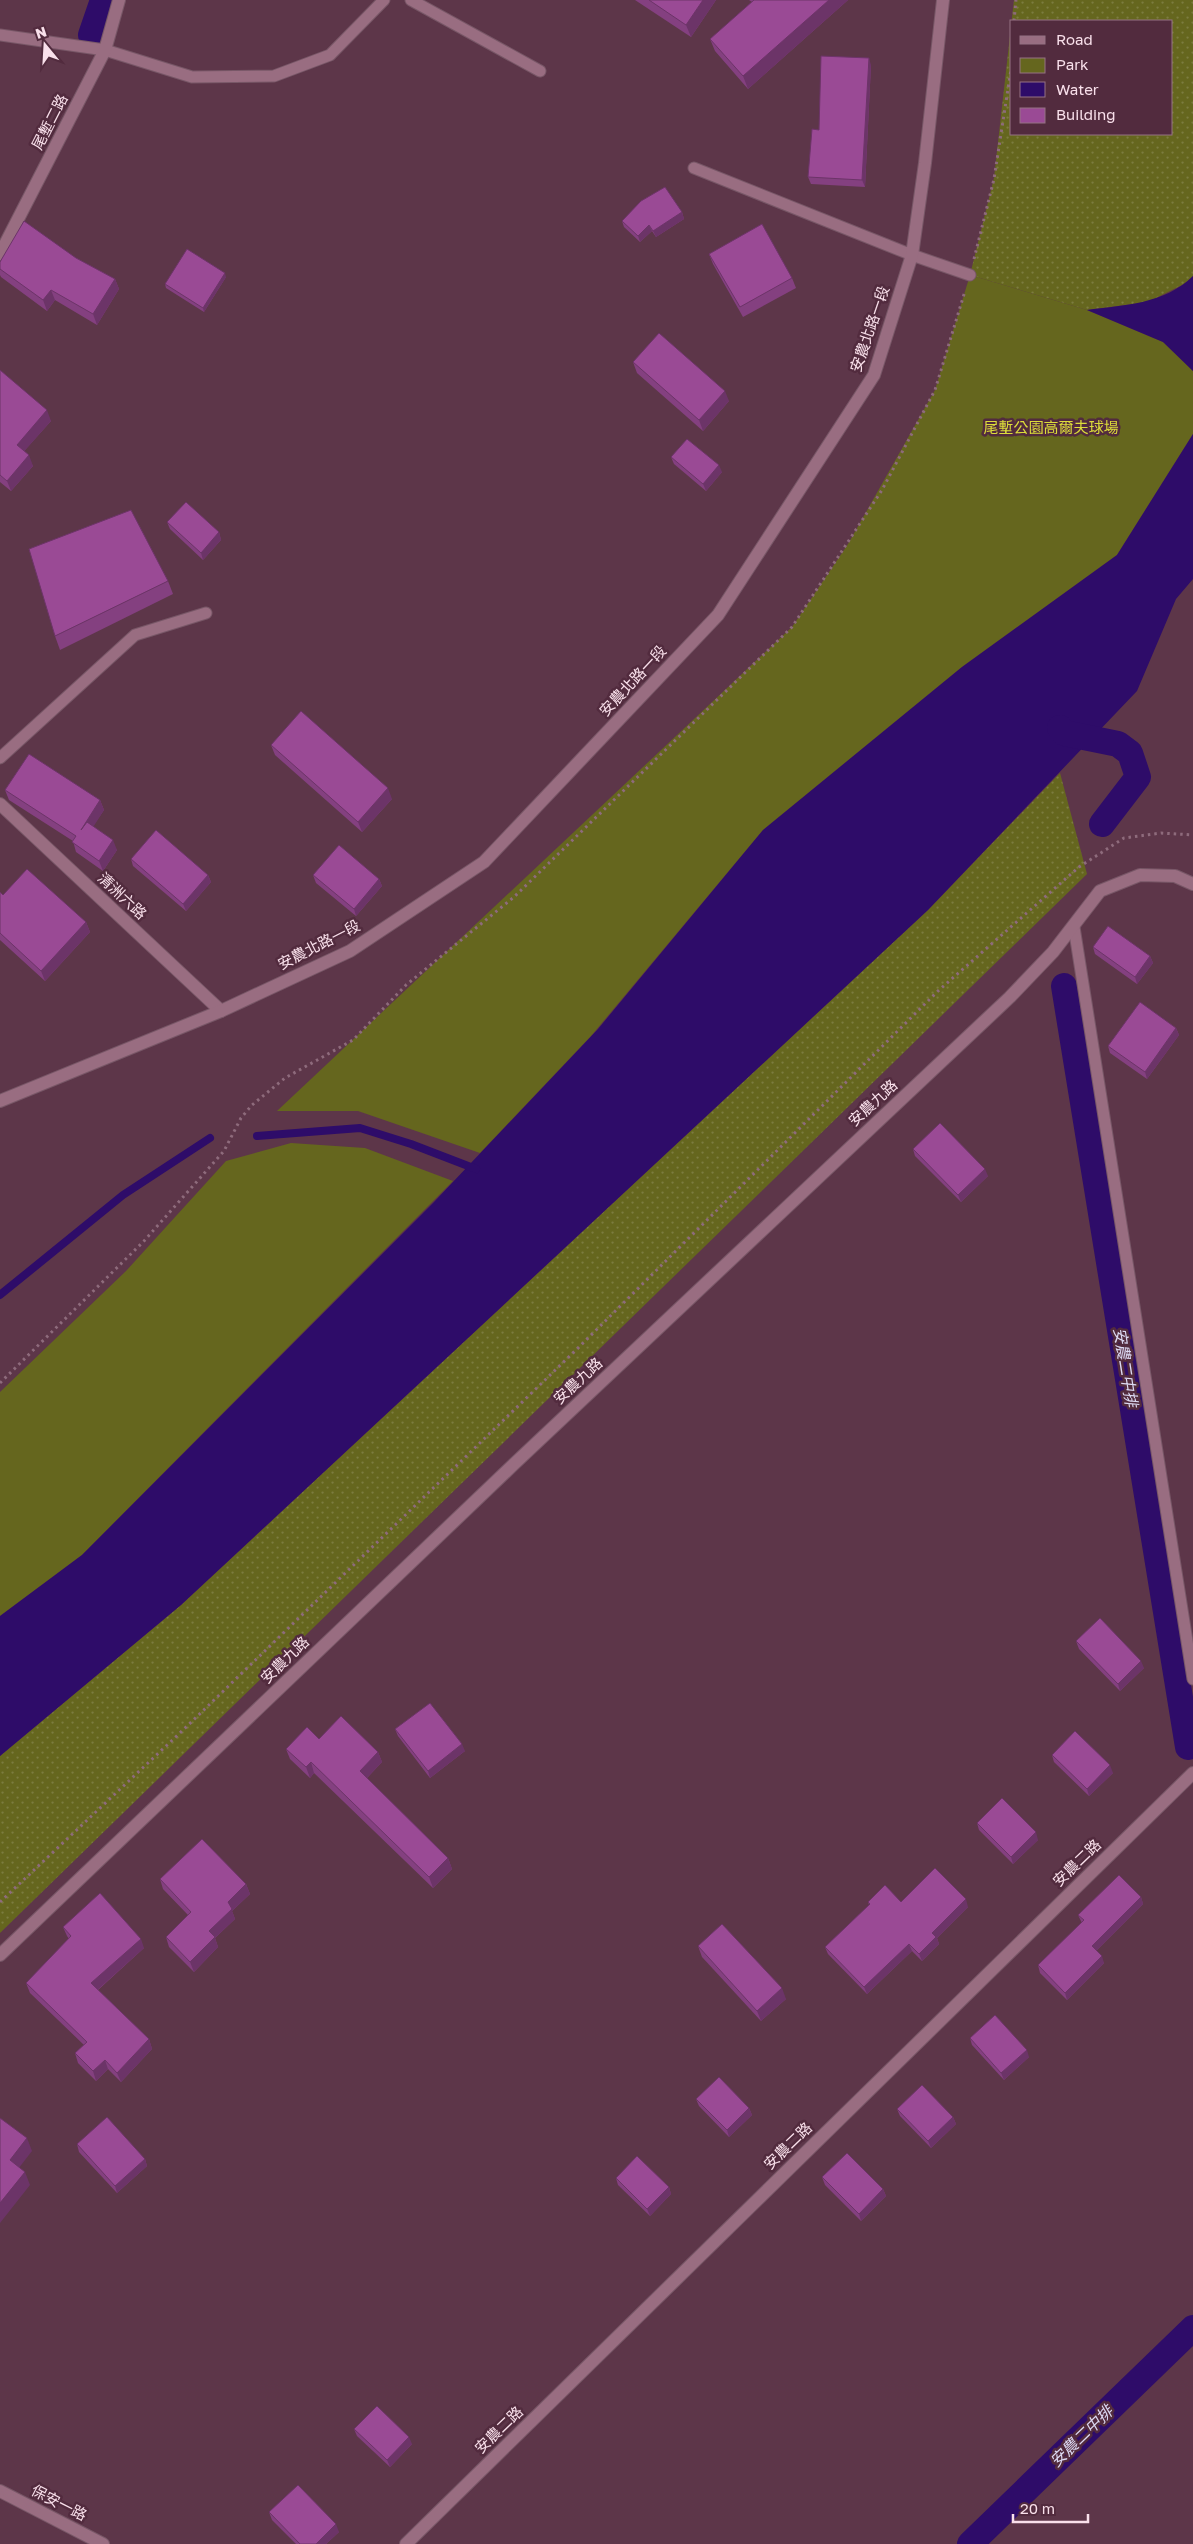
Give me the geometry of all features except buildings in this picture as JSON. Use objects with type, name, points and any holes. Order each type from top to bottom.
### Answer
[{"type":"street","name":"尾塹二路","points":[[0,254],[106,50],[119,0]]},
{"type":"street","name":"安農北路一段","points":[[0,1101],[221,1011],[350,951],[484,862],[718,615],[874,375],[912,255],[925,163],[943,0]]},
{"type":"street","name":"清洲六路","points":[[0,804],[221,1011]]},
{"type":"street","name":"安農九路","points":[[0,1954],[514,1464],[1010,998],[1074,927],[1100,891],[1140,875],[1175,876],[1193,884]]},
{"type":"street","name":"安農二路","points":[[406,2544],[1193,1773]]},
{"type":"street","name":"保安一路","points":[[0,2491],[103,2544]]},
{"type":"lane","points":[[0,35],[106,50],[192,77],[274,76],[330,54],[384,0]]},
{"type":"lane","points":[[411,0],[540,71]]},
{"type":"lane","points":[[694,168],[912,255],[970,275]]},
{"type":"lane","points":[[0,758],[135,635],[206,613]]},
{"type":"lane","points":[[1074,927],[1193,1679]]},
{"type":"path","points":[[1014,20],[1016,0]]},
{"type":"path","points":[[0,1902],[182,1732],[569,1356],[938,992],[1079,867],[1124,838],[1161,833],[1193,835]]},
{"type":"green space","points":[[1014,0],[1193,0],[1193,276],[1184,284],[1148,302],[1087,310],[970,275],[994,178],[1010,36],[1010,135],[1173,135],[1173,20],[1012,20]]},
{"type":"green space","name":"尾塹公園高爾夫球場","points":[[970,275],[1087,310],[1163,342],[1193,371],[1193,434],[1117,555],[962,667],[763,830],[591,1036],[480,1153],[358,1111],[277,1111],[792,627],[848,544],[935,390]]},
{"type":"green space","points":[[1060,773],[1087,874],[0,1933],[0,1756],[181,1605],[928,910]]},
{"type":"green space","points":[[291,1143],[365,1148],[453,1181],[82,1555],[0,1616],[0,1392],[126,1271],[226,1161]]},
{"type":"water","points":[[1193,276],[1193,371],[1163,342],[1087,310],[1143,302],[1157,298],[1182,285]]},
{"type":"water","points":[[1193,434],[1193,579],[1176,599],[1137,691],[928,910],[181,1605],[0,1756],[0,1616],[82,1555],[434,1202],[598,1029],[763,830],[962,667],[1117,555]]},
{"type":"waterway","points":[[91,35],[103,0]]},
{"type":"waterway","name":"安農二中排","points":[[1060,728],[1064,733],[1118,744],[1130,753],[1138,777],[1102,824]]},
{"type":"waterway","name":"安農二中排","points":[[1064,986],[1188,1747]]},
{"type":"waterway","points":[[257,1136],[360,1128],[411,1144],[476,1169]]},
{"type":"waterway","points":[[0,1295],[123,1195],[210,1138]]},
{"type":"waterway","name":"安農二中排","points":[[970,2544],[1193,2328]]}]
